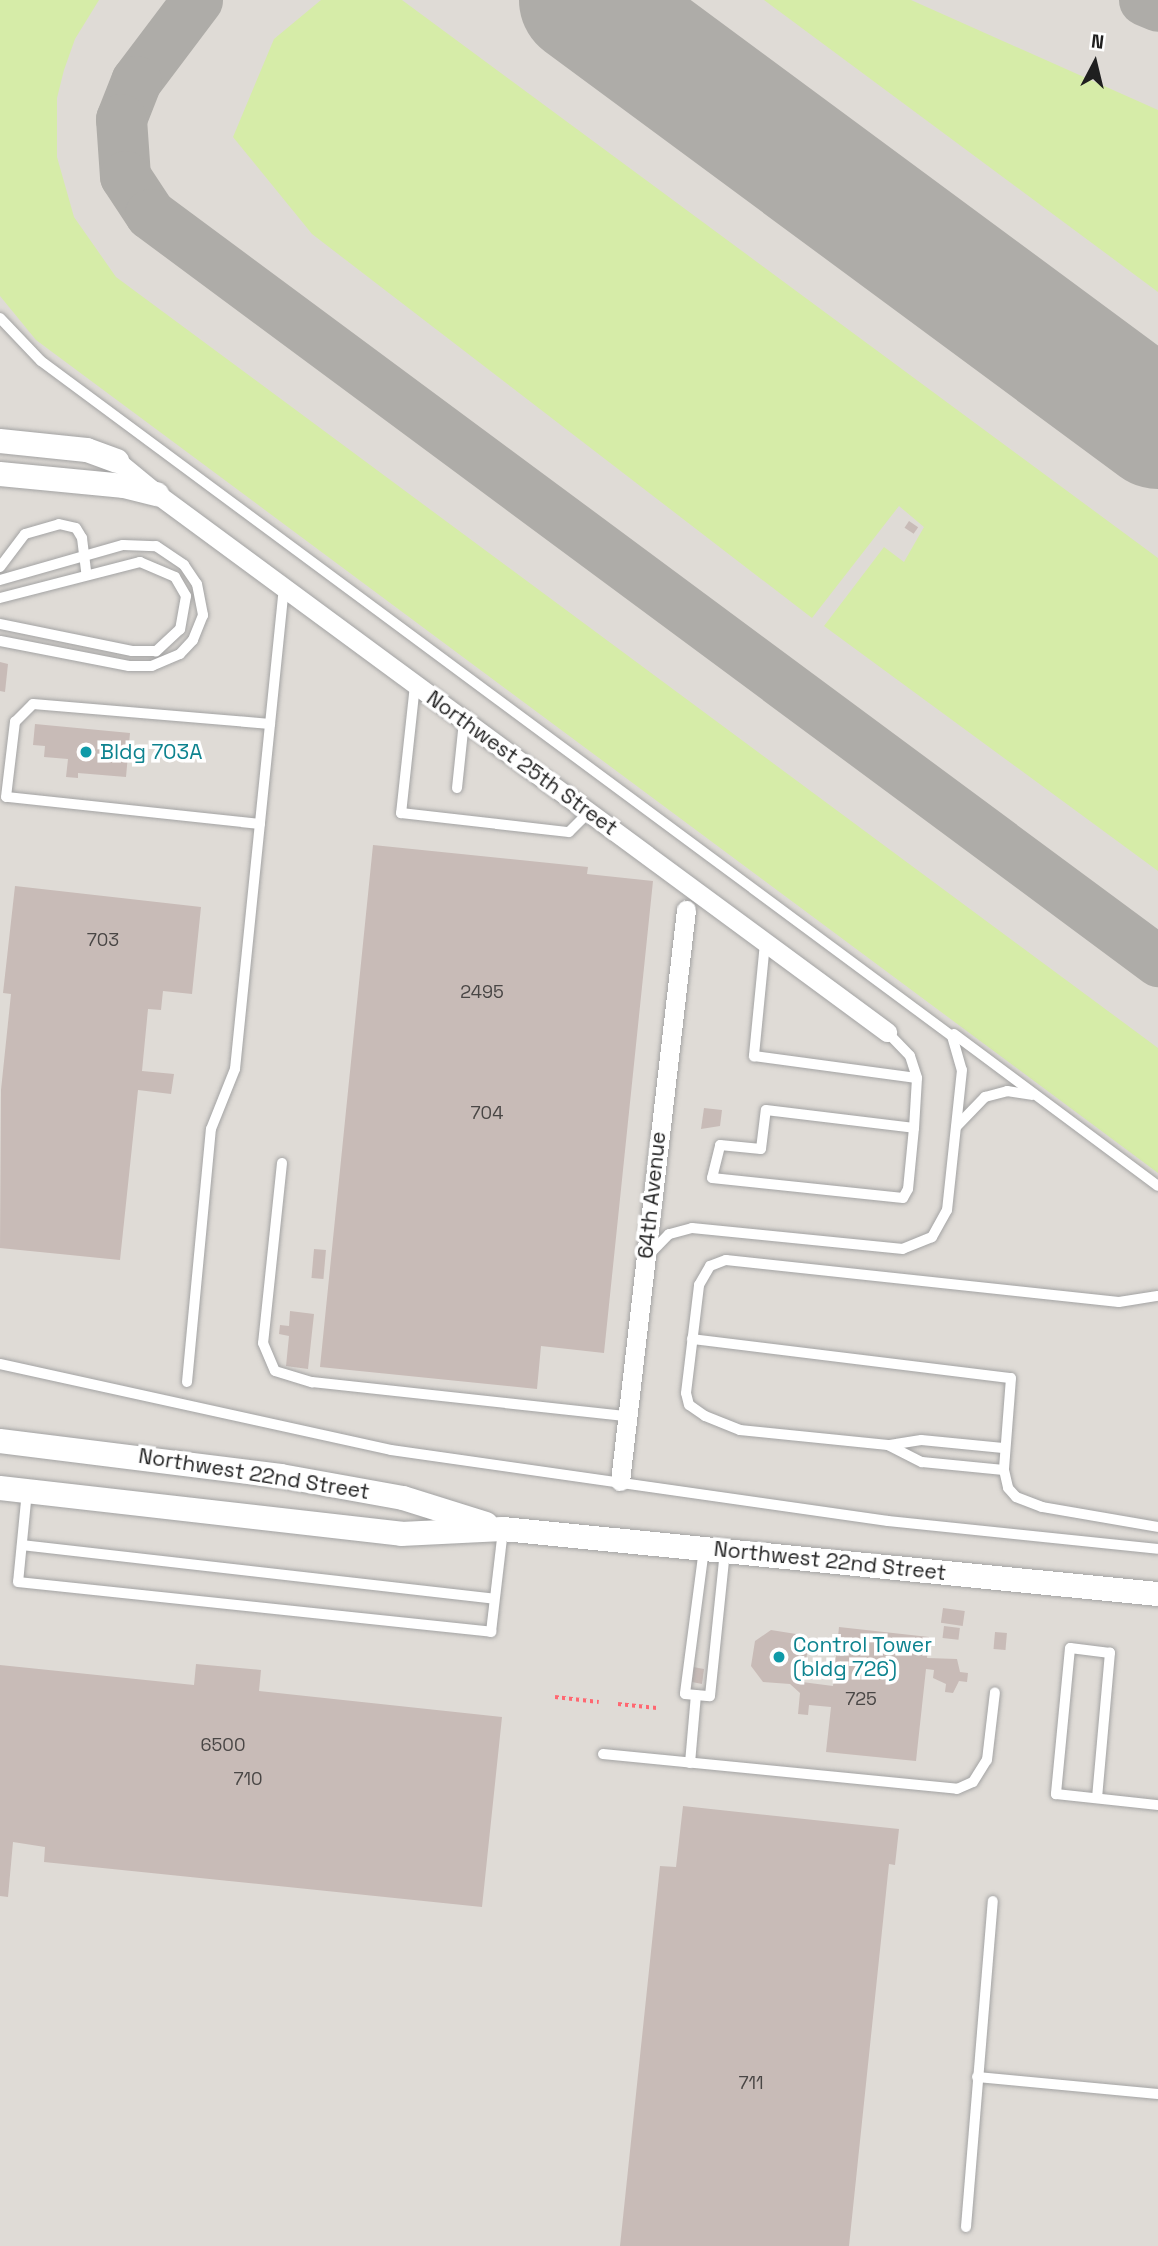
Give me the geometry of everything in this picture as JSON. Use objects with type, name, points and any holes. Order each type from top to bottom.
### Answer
[{"type":"street","name":"Northwest 25th Street","points":[[0,441],[87,450],[117,461],[157,495],[887,1032]]},
{"type":"street","name":"Northwest 25th Street","points":[[0,474],[124,486],[157,495]]},
{"type":"street","name":"64th Avenue","points":[[620,1481],[687,910]]},
{"type":"street","name":"Northwest 22nd Street","points":[[0,1441],[281,1476],[403,1498],[503,1529]]},
{"type":"street","name":"Northwest 22nd Street","points":[[0,1488],[401,1534],[503,1529],[1158,1594]]},
{"type":"lane","points":[[0,318],[41,361],[1158,1186]]},
{"type":"lane","points":[[0,567],[24,534],[59,524],[76,528],[86,573]]},
{"type":"lane","points":[[0,580],[123,545],[156,546],[174,554],[197,584],[203,615],[193,640],[180,654],[166,662],[129,666],[0,641]]},
{"type":"lane","points":[[0,598],[127,563],[158,566],[175,577],[186,596],[180,629],[156,651],[132,651],[0,624]]},
{"type":"lane","points":[[187,1382],[211,1129],[235,1069],[284,588]]},
{"type":"lane","points":[[415,685],[401,813],[569,832],[589,812]]},
{"type":"lane","points":[[260,824],[6,797],[15,722],[33,704],[270,724]]},
{"type":"lane","points":[[457,788],[464,720]]},
{"type":"lane","points":[[765,942],[754,1056],[917,1078]]},
{"type":"lane","points":[[645,1260],[669,1234],[703,1228],[895,1248],[918,1245],[939,1231],[946,1217],[961,1057],[942,1025]]},
{"type":"lane","points":[[887,1032],[910,1056],[917,1078],[914,1128],[903,1198],[712,1178],[715,1151],[720,1145],[761,1149],[766,1110],[914,1128]]},
{"type":"lane","points":[[956,1128],[973,1107],[995,1093],[1017,1091],[1039,1098]]},
{"type":"lane","points":[[282,1163],[263,1343],[275,1371],[312,1382],[627,1416]]},
{"type":"lane","points":[[1003,1448],[921,1440],[888,1445],[740,1430],[705,1416],[689,1405],[686,1393],[699,1285],[710,1266],[726,1260],[1119,1302],[1158,1296]]},
{"type":"lane","points":[[692,1339],[1011,1378],[1003,1448],[1008,1488],[1028,1504],[1158,1527]]},
{"type":"lane","points":[[0,1364],[355,1444],[888,1521],[1158,1549]]},
{"type":"lane","points":[[888,1445],[922,1462],[1004,1470]]},
{"type":"lane","points":[[27,1491],[18,1582],[491,1632],[503,1529]]},
{"type":"lane","points":[[22,1545],[494,1599]]},
{"type":"lane","points":[[715,1550],[710,1696],[685,1694],[715,1550]]},
{"type":"lane","points":[[1097,1798],[1111,1653],[1070,1648],[1056,1794],[1158,1805]]},
{"type":"lane","points":[[603,1754],[957,1789],[973,1782],[986,1760],[995,1692]]},
{"type":"lane","points":[[690,1763],[696,1695]]},
{"type":"lane","points":[[966,2227],[993,1900]]},
{"type":"lane","points":[[977,2077],[1158,2095]]},
{"type":"path","points":[[555,1697],[599,1702]]},
{"type":"path","points":[[618,1704],[657,1708]]},
{"type":"shaded area","points":[[0,0],[1158,0],[1158,2246],[0,2246]]},
{"type":"green space","points":[[0,0],[99,0],[75,39],[64,70],[57,98],[57,157],[74,217],[116,277],[1158,1048],[1158,1173],[36,340],[0,296]]},
{"type":"green space","points":[[321,0],[402,0],[1158,558],[1158,871],[824,626],[884,547],[904,562],[924,527],[899,506],[812,618],[312,234],[233,137],[274,39]]},
{"type":"green space","points":[[764,0],[911,0],[1158,110],[1158,292]]},
{"type":"building","points":[[909,521],[918,527],[914,534],[905,528]]},
{"type":"building","points":[[0,662],[8,664],[5,692],[0,691]]},
{"type":"building","name":"Bldg 703A","points":[[35,724],[130,733],[126,777],[78,773],[78,778],[66,777],[68,759],[44,757],[45,746],[33,745]]},
{"type":"building","points":[[373,845],[588,867],[587,874],[653,881],[604,1353],[541,1346],[537,1389],[320,1367]]},
{"type":"building","points":[[15,886],[201,907],[192,994],[163,991],[161,1010],[148,1009],[142,1071],[174,1074],[171,1094],[138,1090],[120,1260],[0,1248],[1,1090],[11,994],[3,993]]},
{"type":"building","points":[[704,1108],[722,1110],[720,1126],[701,1129]]},
{"type":"building","points":[[314,1249],[326,1250],[323,1279],[311,1278]]},
{"type":"building","points":[[290,1311],[314,1314],[308,1369],[286,1366],[289,1336],[279,1334],[280,1325],[289,1326]]},
{"type":"building","points":[[943,1608],[965,1611],[963,1626],[941,1623]]},
{"type":"building","points":[[944,1626],[960,1628],[958,1640],[943,1638]]},
{"type":"building","points":[[839,1627],[929,1637],[927,1658],[957,1659],[960,1672],[968,1673],[967,1682],[959,1681],[953,1693],[945,1692],[946,1684],[933,1678],[934,1670],[926,1669],[916,1761],[826,1752],[831,1707],[809,1705],[808,1715],[798,1714],[800,1693],[790,1684],[763,1682],[751,1666],[755,1641],[771,1630],[796,1634],[808,1649],[802,1682],[833,1686]]},
{"type":"building","points":[[995,1632],[1007,1633],[1005,1650],[994,1649]]},
{"type":"building","points":[[196,1664],[261,1670],[259,1691],[502,1717],[482,1907],[44,1862],[45,1847],[13,1842],[8,1897],[0,1896],[0,1665],[194,1685]]},
{"type":"building","points":[[693,1667],[704,1669],[702,1684],[692,1682]]},
{"type":"building","points":[[683,1806],[899,1829],[895,1865],[889,1864],[849,2246],[620,2246],[660,1866],[676,1867]]},
{"type":"taxiway","points":[[197,0],[136,81],[121,119],[125,176],[150,214],[1158,961]]},
{"type":"taxiway","points":[[601,0],[644,45]]},
{"type":"taxiway","points":[[1144,0],[1158,6]]},
{"type":"runway","points":[[583,0],[1158,425]]},
{"type":"place","name":"Bldg 703A","points":[[86,752]]},
{"type":"place","name":"Control Tower (bldg 726)","points":[[779,1657]]}]
